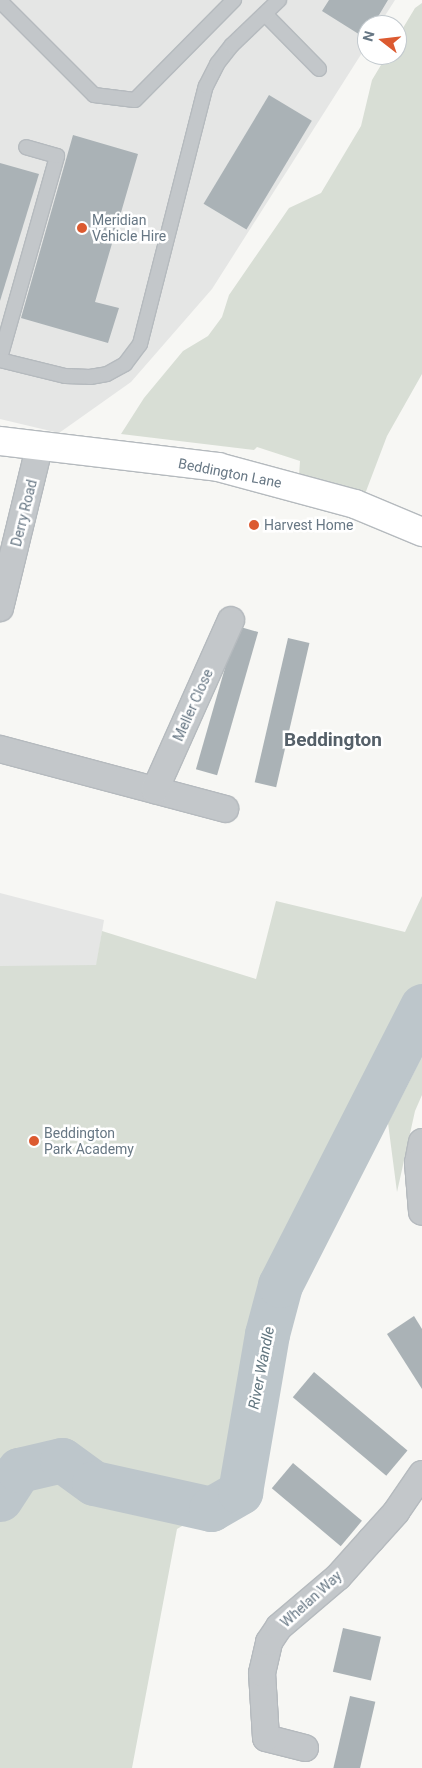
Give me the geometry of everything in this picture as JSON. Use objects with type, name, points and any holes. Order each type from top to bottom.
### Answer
[{"type":"main road","name":"Beddington Lane","points":[[0,441],[39,448],[218,467],[356,504],[422,532]]},
{"type":"street","name":"Derry Road","points":[[0,608],[39,448]]},
{"type":"street","name":"Meller Close","points":[[155,790],[231,620]]},
{"type":"street","points":[[1,751],[225,808]]},
{"type":"street","points":[[422,1142],[418,1163],[422,1212]]},
{"type":"street","name":"Whelan Way","points":[[305,1748],[266,1738],[262,1673],[269,1642],[279,1627],[338,1577],[396,1512],[422,1474]]},
{"type":"lane","points":[[0,0],[94,95],[135,100],[234,0]]},
{"type":"lane","points":[[26,147],[56,156],[0,359],[65,376],[90,377],[107,374],[125,364],[140,344],[206,86],[222,57],[279,0]]},
{"type":"lane","points":[[265,14],[319,69]]},
{"type":"shaded area","points":[[0,0],[395,0],[385,15],[357,15],[357,61],[212,289],[131,382],[59,433],[0,419]]},
{"type":"shaded area","points":[[422,3],[422,374],[387,436],[365,494],[299,476],[300,461],[257,447],[254,450],[121,434],[144,398],[183,351],[208,336],[222,317],[229,295],[289,208],[321,193],[361,126],[372,80],[381,65],[407,65],[407,21],[415,8]]},
{"type":"shaded area","name":"Beddington Park Academy","points":[[0,893],[104,920],[38,1318],[0,1319]]},
{"type":"shaded area","points":[[422,896],[422,1006],[280,1285],[267,1334],[240,1492],[177,1529],[132,1768],[0,1768],[0,966],[96,965],[102,931],[256,979],[276,901],[405,932]]},
{"type":"shaded area","points":[[422,1057],[422,1095],[415,1111],[397,1192],[388,1123]]},
{"type":"building","points":[[329,0],[388,0],[379,15],[357,15],[357,33],[322,11]]},
{"type":"building","points":[[269,95],[312,121],[246,230],[204,204]]},
{"type":"building","name":"Meridian Vehicle Hire","points":[[73,135],[138,154],[95,302],[119,308],[108,343],[21,318]]},
{"type":"building","points":[[0,163],[39,174],[0,301]]},
{"type":"building","points":[[237,626],[258,632],[217,775],[196,769]]},
{"type":"building","points":[[288,638],[309,643],[276,787],[255,782]]},
{"type":"building","points":[[414,1316],[422,1329],[422,1389],[387,1334]]},
{"type":"building","points":[[314,1372],[407,1450],[386,1476],[293,1397]]},
{"type":"building","points":[[293,1463],[362,1521],[341,1546],[272,1488]]},
{"type":"building","points":[[343,1628],[381,1637],[371,1681],[333,1672]]},
{"type":"building","points":[[350,1696],[375,1702],[360,1768],[333,1768]]},
{"type":"waterway","name":"River Wandle","points":[[0,1499],[19,1470],[62,1460],[94,1483],[211,1509],[240,1492],[267,1334],[280,1285],[422,1006]]},
{"type":"place","name":"Meridian Vehicle Hire","points":[[82,228]]},
{"type":"place","name":"Harvest Home","points":[[254,525]]},
{"type":"place","name":"Beddington Park Academy","points":[[34,1141]]},
{"type":"district","name":"Beddington","points":[[333,740]]}]
